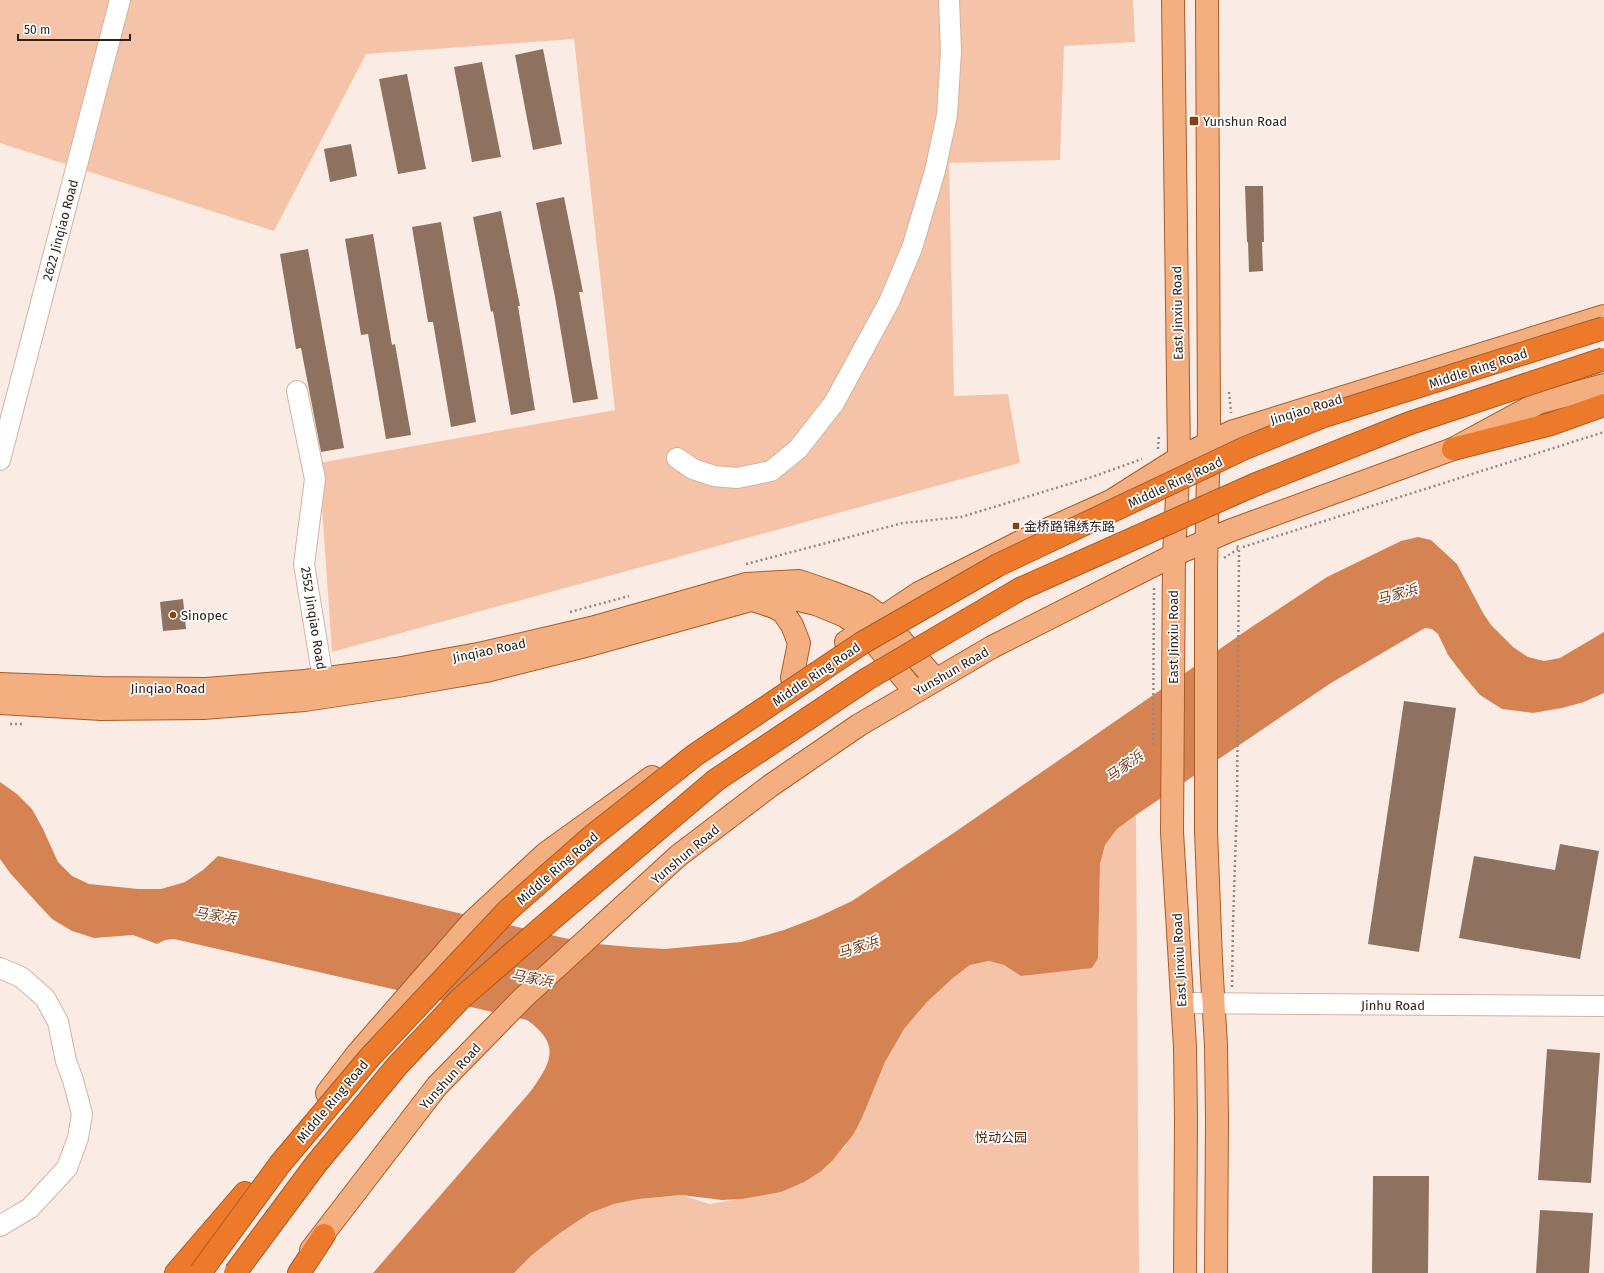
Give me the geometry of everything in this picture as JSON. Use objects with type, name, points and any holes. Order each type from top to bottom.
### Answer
[{"type":"highway","name":"Middle Ring Road","points":[[200,1273],[280,1164],[370,1057],[508,910],[591,837],[695,755],[862,643],[998,565],[1230,455],[1324,416],[1604,328]]},
{"type":"highway","points":[[235,1273],[316,1164],[392,1072],[460,999],[716,780],[867,679],[1020,588],[1254,485],[1410,423],[1604,359]]},
{"type":"highway","points":[[1453,449],[1551,424],[1604,405]]},
{"type":"highway","points":[[176,1273],[245,1193]]},
{"type":"highway","points":[[299,1273],[324,1235]]},
{"type":"main road","name":"East Jinxiu Road","points":[[1173,0],[1172,450],[1174,590],[1172,832],[1182,1003],[1186,1119],[1185,1273]]},
{"type":"main road","points":[[1207,0],[1209,433],[1206,542],[1206,831],[1216,1046],[1216,1273]]},
{"type":"main road","name":"Jinqiao Road","points":[[882,618],[919,593],[1024,540],[1111,501],[1172,450],[1209,433],[1231,432],[1604,316]]},
{"type":"main road","points":[[1174,555],[1229,531],[1453,449],[1538,403],[1604,385]]},
{"type":"main road","name":"Yunshun Road","points":[[293,1273],[324,1235],[437,1086],[523,998],[678,856],[770,786],[859,725],[992,647],[1174,555]]},
{"type":"main road","name":"Jinqiao Road","points":[[0,684],[102,688],[206,689],[323,679],[396,669],[483,653],[591,628],[746,584],[799,580],[865,606],[882,618],[936,680]]},
{"type":"main road","name":"Jinqiao Road","points":[[0,703],[116,709],[203,708],[304,700],[398,686],[486,670],[593,644],[751,600],[786,597],[816,604],[845,616],[864,630],[915,692]]},
{"type":"main road","points":[[751,600],[774,607],[783,612],[792,625],[799,643],[792,678]]},
{"type":"main road","points":[[185,1273],[245,1193],[270,1167],[357,1054],[472,922],[545,854],[738,714],[882,618]]},
{"type":"street","name":"2622 Jinqiao Road","points":[[0,460],[120,0]]},
{"type":"street","points":[[677,458],[692,469],[714,476],[737,478],[771,471],[798,449],[834,403],[889,302],[912,248],[935,171],[947,115],[951,51],[949,0]]},
{"type":"street","name":"2552 Jinqiao Road","points":[[297,391],[315,479],[304,564],[323,679]]},
{"type":"street","points":[[0,968],[21,977],[45,998],[58,1022],[66,1060],[82,1114],[78,1138],[67,1168],[30,1208],[0,1226]]},
{"type":"street","name":"Jinhu Road","points":[[1182,1003],[1604,1006]]},
{"type":"path","points":[[1209,433],[1231,413],[1238,411]]},
{"type":"path","points":[[1206,570],[1239,548],[1604,432]]},
{"type":"path","points":[[743,565],[903,523],[961,518],[1092,477],[1144,458]]},
{"type":"path","points":[[1237,802],[1239,548]]},
{"type":"path","points":[[1153,658],[1153,604],[1174,590]]},
{"type":"path","points":[[563,614],[630,596]]},
{"type":"green space","points":[[0,0],[1133,0],[1135,42],[1064,46],[1060,160],[949,163],[954,396],[1008,394],[1020,463],[332,652],[319,463],[615,410],[574,39],[366,54],[274,231],[0,143]]},
{"type":"green space","name":"悦动公园","points":[[1136,815],[1139,1273],[514,1273],[532,1255],[560,1233],[590,1213],[614,1204],[639,1199],[681,1195],[710,1204],[781,1192],[843,1149],[862,1118],[885,1062],[904,1029],[927,1002],[953,978],[970,965],[989,961],[1004,965],[1021,976],[1098,958],[1100,864],[1105,845],[1117,829]]},
{"type":"water","name":"马家浜","points":[[1418,537],[1431,540],[1457,564],[1491,625],[1513,647],[1528,657],[1544,661],[1560,658],[1604,632],[1604,693],[1584,702],[1562,708],[1533,713],[1502,709],[1480,695],[1448,655],[1438,634],[1432,629],[1425,628],[1331,683],[1117,829],[1105,845],[1100,864],[1098,958],[1092,968],[1021,976],[1004,965],[989,961],[970,965],[953,978],[927,1002],[904,1029],[885,1062],[862,1118],[853,1135],[832,1161],[820,1172],[804,1182],[781,1192],[742,1199],[722,1200],[681,1195],[639,1199],[614,1204],[590,1213],[560,1233],[532,1255],[514,1273],[373,1273],[530,1092],[537,1082],[548,1063],[550,1054],[549,1046],[538,1029],[527,1020],[174,939],[165,940],[157,944],[133,935],[94,938],[72,931],[52,919],[10,873],[0,859],[0,782],[17,794],[32,809],[58,862],[72,876],[89,884],[138,889],[161,889],[185,882],[203,870],[218,856],[564,938],[597,944],[665,949],[741,942],[784,930],[818,917],[852,901],[955,832],[1253,626],[1327,577],[1401,541]]},
{"type":"building","points":[[543,49],[562,144],[533,150],[515,55]]},
{"type":"building","points":[[482,62],[501,157],[472,162],[454,67]]},
{"type":"building","points":[[407,74],[426,169],[398,174],[379,79]]},
{"type":"building","points":[[351,144],[357,176],[330,182],[324,149]]},
{"type":"building","points":[[1245,186],[1263,186],[1263,271],[1249,272]]},
{"type":"building","points":[[564,197],[583,292],[579,292],[598,399],[573,403],[555,297],[536,203]]},
{"type":"building","points":[[501,211],[520,306],[518,306],[535,410],[511,415],[493,311],[491,312],[473,217]]},
{"type":"building","points":[[441,222],[476,422],[451,427],[433,322],[428,322],[412,227]]},
{"type":"building","points":[[373,234],[392,345],[395,344],[411,435],[386,439],[368,334],[361,335],[345,239]]},
{"type":"building","points":[[308,249],[344,448],[321,452],[301,348],[296,349],[280,254]]},
{"type":"building","name":"Sinopec","points":[[183,599],[186,629],[163,631],[160,602]]},
{"type":"building","points":[[1404,701],[1456,708],[1419,952],[1368,944]]},
{"type":"building","points":[[1560,844],[1599,851],[1580,959],[1459,938],[1474,856],[1555,870]]},
{"type":"building","points":[[1547,1049],[1600,1053],[1591,1183],[1538,1180]]},
{"type":"building","points":[[1373,1176],[1429,1176],[1428,1273],[1372,1273]]},
{"type":"building","points":[[1540,1210],[1593,1213],[1589,1273],[1536,1273]]},
{"type":"place","name":"Yunshun Road","points":[[1194,121]]},
{"type":"place","name":"金桥路锦绣东路","points":[[1016,526]]},
{"type":"place","name":"Sinopec","points":[[173,615]]}]
